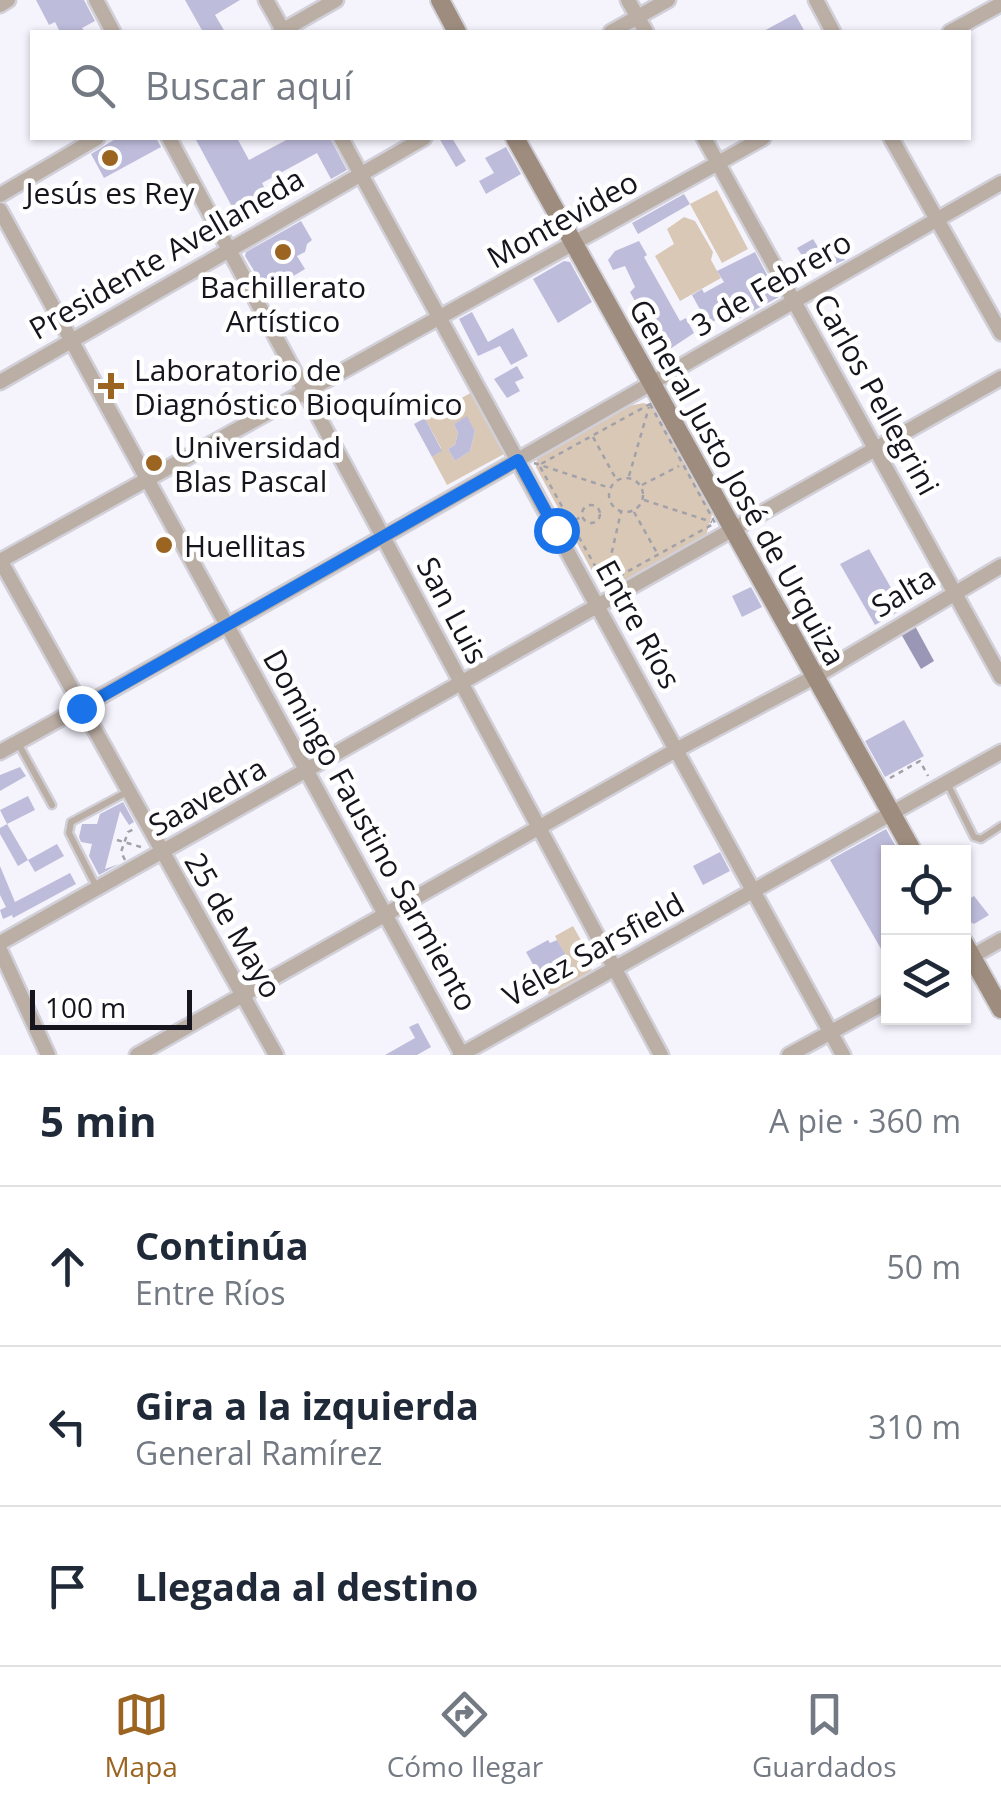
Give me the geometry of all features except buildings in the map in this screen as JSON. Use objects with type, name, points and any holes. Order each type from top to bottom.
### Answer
[{"type":"street","points":[[0,5],[8,0]]},
{"type":"street","points":[[96,0],[112,30]]},
{"type":"street","points":[[266,0],[281,30]]},
{"type":"street","points":[[285,30],[336,0]]},
{"type":"street","points":[[440,0],[457,30]]},
{"type":"street","points":[[628,0],[645,30]]},
{"type":"street","points":[[615,30],[668,0]]},
{"type":"street","points":[[816,0],[832,30]]},
{"type":"street","points":[[954,30],[1001,4]]},
{"type":"street","points":[[0,195],[94,140]]},
{"type":"street","name":"San Luis","points":[[170,140],[660,1055]]},
{"type":"street","name":"Entre Ríos","points":[[342,140],[844,1055]]},
{"type":"street","name":"Presidente Avellaneda","points":[[0,382],[420,140]]},
{"type":"street","name":"General Justo José de Urquiza","points":[[516,140],[651,395],[688,461],[735,530],[909,845]]},
{"type":"street","name":"Carlos Pellegrini","points":[[705,140],[1001,677]]},
{"type":"street","name":"Montevideo","points":[[0,561],[759,140]]},
{"type":"street","points":[[892,140],[1001,333]]},
{"type":"street","name":"3 de Febrero","points":[[0,752],[518,460],[651,395],[794,300],[1001,183]]},
{"type":"street","name":"Domingo Faustino Sarmiento","points":[[0,210],[461,1055]]},
{"type":"street","name":"Saavedra","points":[[0,946],[1001,378]]},
{"type":"street","name":"25 de Mayo","points":[[0,561],[276,1055]]},
{"type":"street","name":"Salta","points":[[137,1055],[676,750],[816,676],[1001,566]]},
{"type":"street","name":"Vélez Sarsfield","points":[[461,1055],[1001,752]]},
{"type":"street","points":[[971,951],[1001,940]]},
{"type":"street","points":[[0,946],[48,1055]]},
{"type":"street","points":[[971,961],[1001,1009]]},
{"type":"street","points":[[789,1055],[881,1005]]},
{"type":"lane","points":[[18,742],[52,806]]},
{"type":"lane","points":[[941,786],[974,837],[981,839],[1001,826]]},
{"type":"lane","points":[[98,888],[68,834],[71,822],[127,792]]},
{"type":"path","points":[[540,464],[651,395]]},
{"type":"path","points":[[651,395],[688,461],[716,523]]},
{"type":"path","points":[[628,478],[651,395]]},
{"type":"path","points":[[592,435],[616,480]]},
{"type":"path","points":[[518,460],[609,488]]},
{"type":"path","points":[[641,486],[688,461]]},
{"type":"path","points":[[540,464],[605,584]]},
{"type":"path","points":[[628,478],[641,486],[642,500],[633,510],[621,512],[610,503],[609,488],[616,480],[628,478]]},
{"type":"path","points":[[642,500],[735,530]]},
{"type":"path","points":[[556,530],[583,516],[586,507],[610,503]]},
{"type":"path","points":[[583,516],[595,522],[600,514],[598,508]]},
{"type":"path","points":[[633,510],[658,555]]},
{"type":"path","points":[[598,607],[621,512]]},
{"type":"path","points":[[605,584],[716,523]]},
{"type":"path","points":[[876,787],[920,761],[941,786]]},
{"type":"path","points":[[131,870],[120,852],[128,832],[145,824]]},
{"type":"path","points":[[117,840],[161,853]]},
{"type":"shaded area","points":[[717,190],[748,249],[722,263],[690,204]]},
{"type":"shaded area","points":[[684,217],[695,221],[713,252],[711,260],[721,278],[680,301],[655,256],[674,244],[667,229]]},
{"type":"shaded area","points":[[476,390],[505,443],[504,454],[447,485],[432,457],[441,448],[425,418]],"holes":[[[467,417],[475,431],[470,451],[455,461],[448,449],[455,445],[458,433],[454,424]]]},
{"type":"shaded area","points":[[629,406],[655,406],[713,511],[706,536],[622,585],[608,586],[597,580],[536,467],[537,458]]},
{"type":"shaded area","points":[[915,626],[934,661],[921,669],[901,634]]},
{"type":"shaded area","points":[[573,926],[593,962],[591,971],[549,995],[543,982],[571,966],[555,936]]},
{"type":"place","name":"Jesús es Rey","points":[[110,158]]},
{"type":"place","name":"Bachillerato Artístico","points":[[283,252]]},
{"type":"place","name":"Laboratorio de Diagnóstico Bioquímico","points":[[111,386]]},
{"type":"place","name":"Universidad Blas Pascal","points":[[154,463]]},
{"type":"place","name":"Huellitas","points":[[164,545]]},
{"type":"route","points":[[81,708],[518,460],[556,530]]}]
